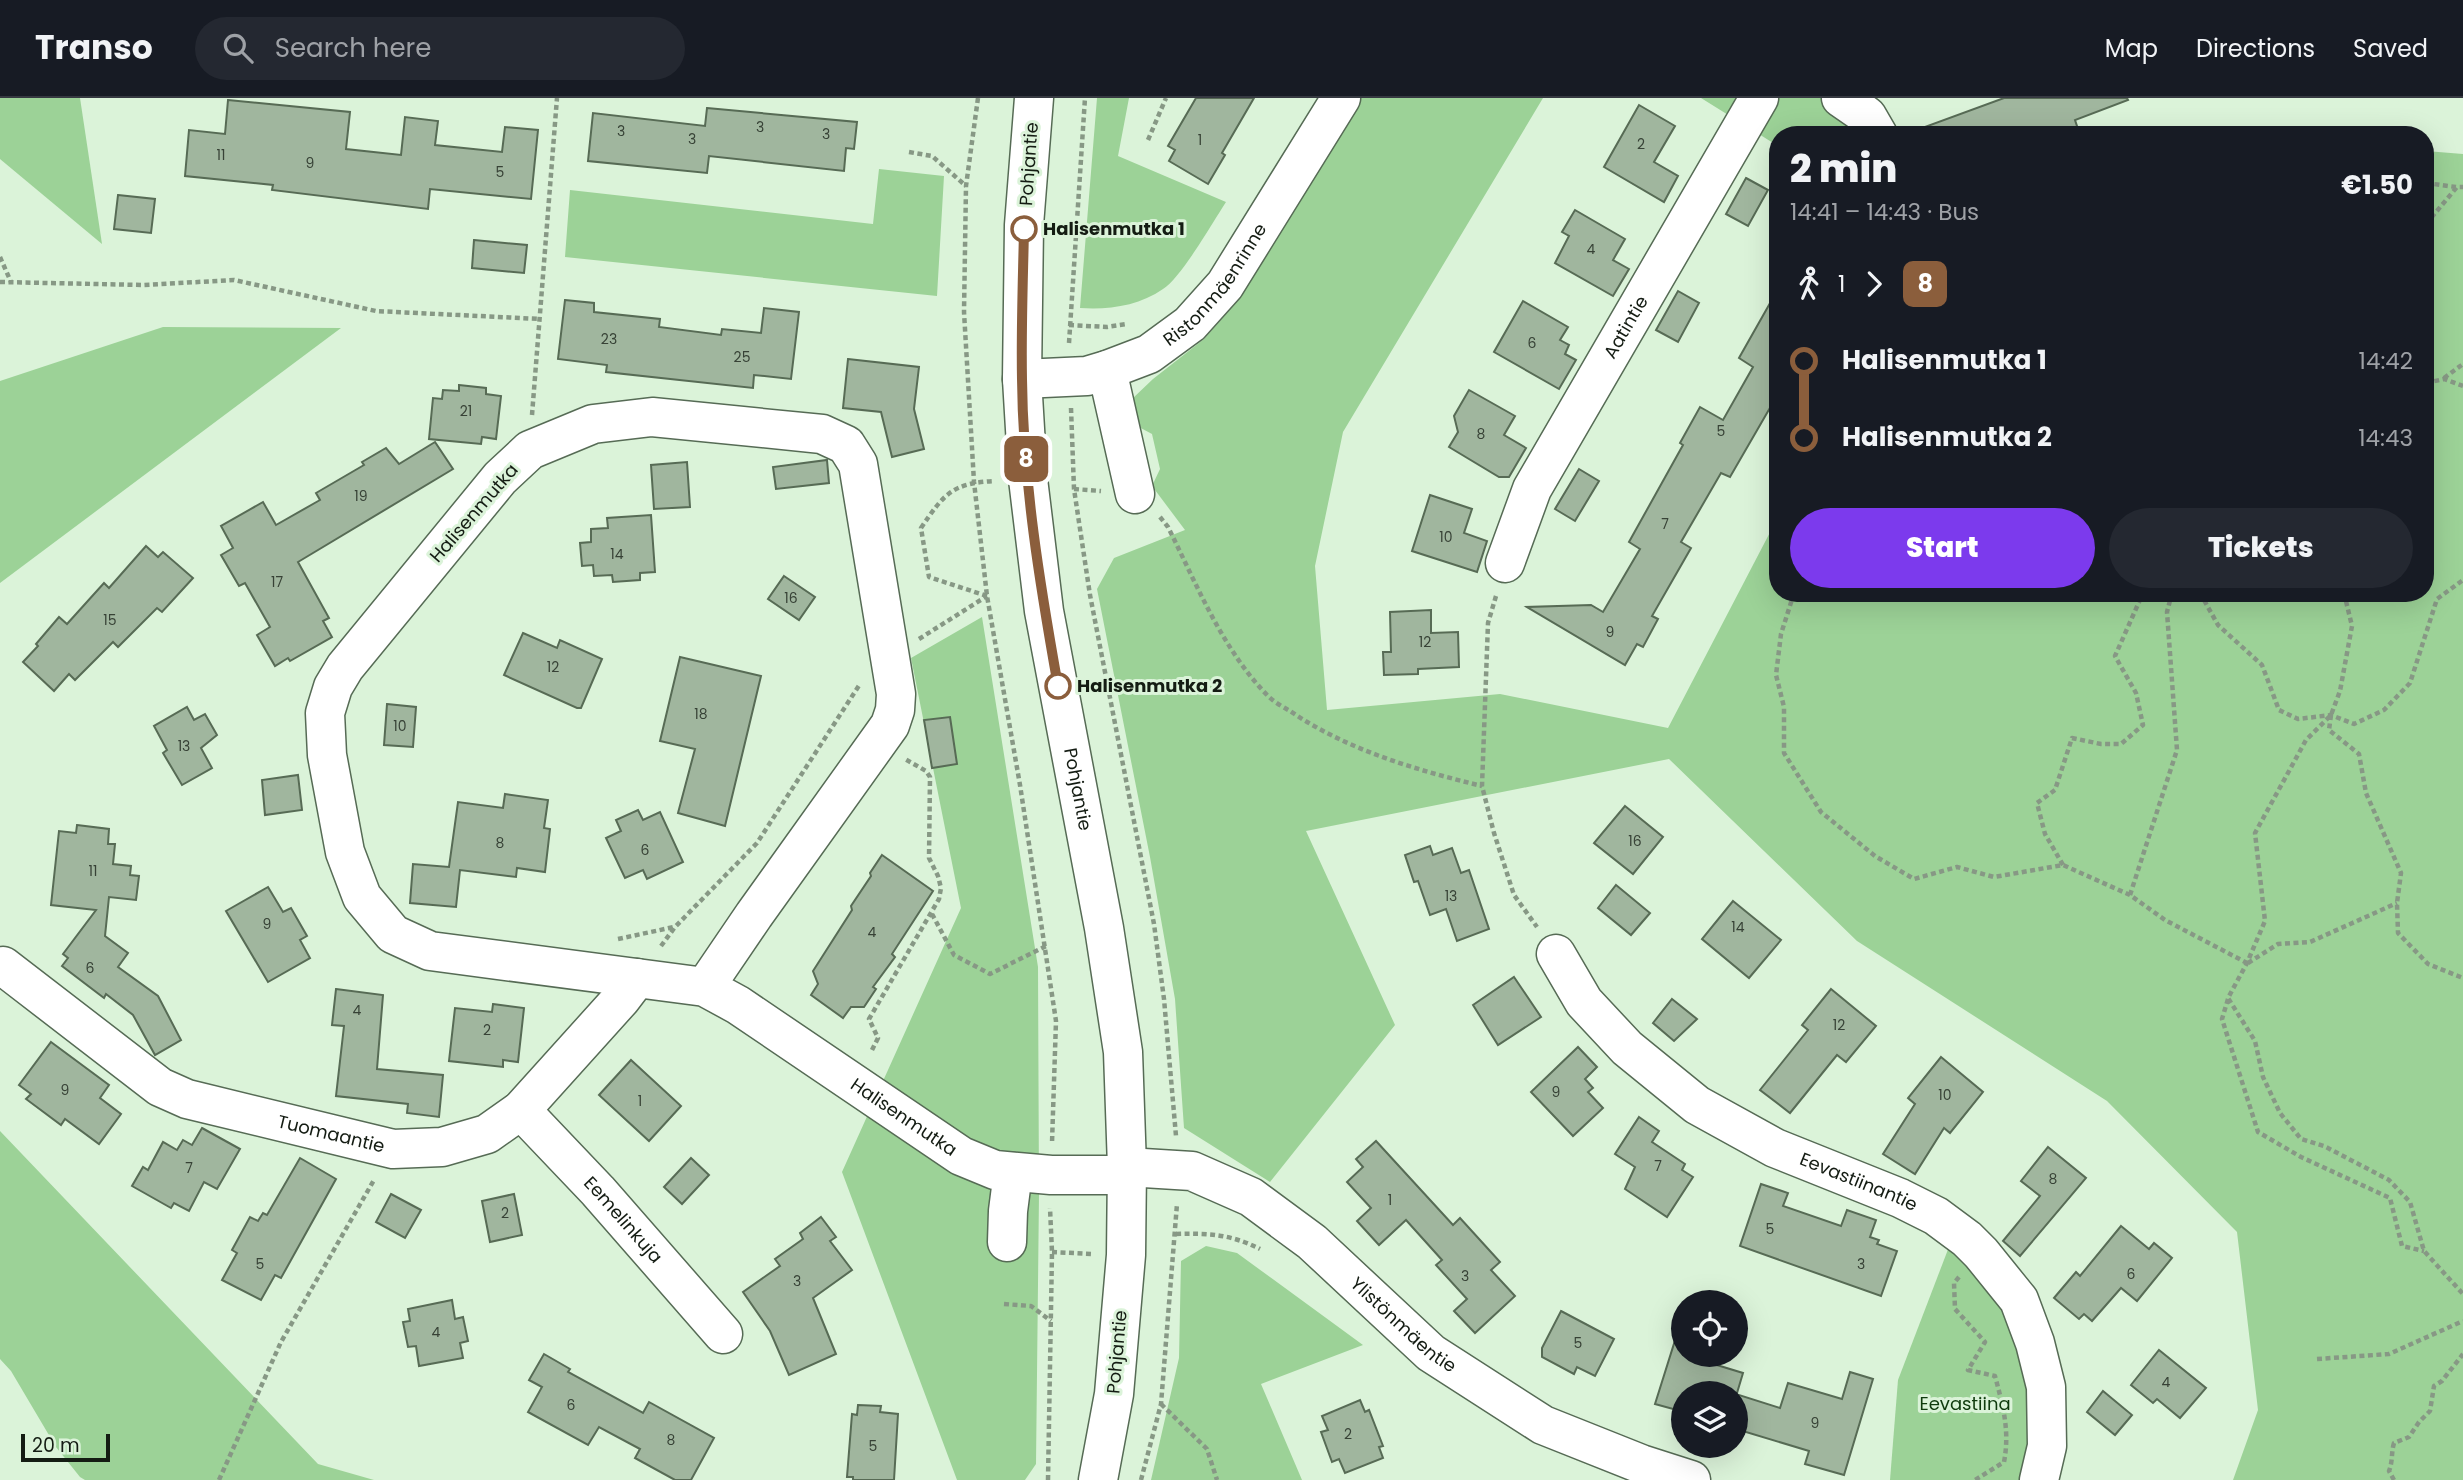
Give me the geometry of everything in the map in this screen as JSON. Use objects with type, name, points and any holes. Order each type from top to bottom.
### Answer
[{"type":"street","name":"Pohjantie","points":[[1034,98],[1024,225],[1022,379],[1028,479],[1045,611],[1104,928],[1123,1052],[1127,1171],[1126,1255],[1114,1394],[1098,1480]]},
{"type":"street","name":"Ristonmäenrinne","points":[[1022,379],[1087,376],[1107,370],[1149,354],[1190,324],[1225,285],[1341,98]]},
{"type":"street","name":"Aatintie","points":[[1506,563],[1532,489],[1759,98]]},
{"type":"street","points":[[1841,98],[1867,116],[1873,126]]},
{"type":"street","points":[[1107,370],[1135,494]]},
{"type":"street","name":"Halisenmutka","points":[[705,987],[890,725],[895,710],[896,694],[858,464],[846,445],[822,434],[652,417],[593,424],[530,450],[500,478],[345,667],[333,687],[325,713],[327,755],[345,852],[362,897],[393,934],[430,951],[705,987],[738,1005],[961,1156],[995,1170],[1051,1175],[1127,1171]]},
{"type":"street","name":"Eevastiinantie","points":[[1556,954],[1584,1002],[1627,1048],[1697,1105],[1775,1148],[1900,1198],[1936,1216],[1968,1239],[1981,1253],[2019,1300],[2046,1387],[2047,1446],[2039,1480]]},
{"type":"street","name":"Tuomaantie","points":[[3,966],[160,1087],[187,1099],[393,1149],[442,1147],[487,1133],[521,1110],[637,978]]},
{"type":"street","name":"Eemelinkuja","points":[[521,1110],[598,1191],[723,1334]]},
{"type":"street","points":[[1007,1242],[1013,1171]]},
{"type":"street","name":"Ylistönmäentie","points":[[1127,1171],[1192,1171],[1251,1196],[1312,1242],[1431,1353],[1543,1424],[1641,1464],[1691,1480]]},
{"type":"path","points":[[530,450],[557,98]]},
{"type":"path","points":[[978,98],[966,186],[964,312],[974,482],[987,596],[1046,946],[1056,1021],[1047,1480]]},
{"type":"path","points":[[1085,98],[1069,325],[1074,489],[1090,595],[1155,937],[1164,999],[1179,1169],[1161,1404],[1141,1480]]},
{"type":"path","points":[[1148,141],[1166,98]]},
{"type":"path","points":[[909,152],[932,156],[966,186]]},
{"type":"path","points":[[2434,184],[2460,187]]},
{"type":"path","points":[[2434,215],[2460,187]]},
{"type":"path","points":[[0,257],[11,282]]},
{"type":"path","points":[[0,282],[144,285],[234,280],[376,311],[540,319]]},
{"type":"path","points":[[1069,325],[1107,327],[1131,323]]},
{"type":"path","points":[[2434,381],[2444,379],[2463,364]]},
{"type":"path","points":[[2444,379],[2463,386]]},
{"type":"path","points":[[974,482],[943,496],[921,528],[929,577],[987,596]]},
{"type":"path","points":[[1074,489],[1135,494],[1152,505],[1168,527],[1226,643],[1269,698],[1315,728],[1361,748],[1429,773],[1482,786]]},
{"type":"path","points":[[1506,563],[1488,623],[1482,786],[1514,895],[1556,954]]},
{"type":"path","points":[[2205,602],[2218,625],[2262,665],[2279,710],[2298,719],[2331,715],[2354,724],[2384,710],[2410,682],[2437,598],[2463,580]]},
{"type":"path","points":[[637,978],[675,926],[757,843],[866,676],[890,657],[987,596]]},
{"type":"path","points":[[1791,602],[1781,634],[1776,675],[1784,707],[1784,753],[1821,812],[1875,856],[1913,879],[1957,867],[1994,877],[2063,865],[2130,895],[2165,920],[2247,963]]},
{"type":"path","points":[[2063,865],[2045,834],[2037,803],[2055,790],[2072,738],[2101,744],[2121,744],[2143,725],[2136,693],[2115,656],[2139,602]]},
{"type":"path","points":[[2130,895],[2177,750],[2167,612],[2170,602]]},
{"type":"path","points":[[2346,602],[2352,626],[2340,691],[2331,715],[2329,730],[2359,754],[2366,793],[2401,873],[2397,903],[2398,933],[2428,964],[2463,978]]},
{"type":"path","points":[[2331,715],[2306,740],[2255,832],[2265,921],[2228,998],[2222,1018],[2258,1132],[2301,1157],[2389,1198],[2402,1246],[2424,1251]]},
{"type":"path","points":[[872,1050],[878,1038],[869,1019],[932,913],[941,888],[939,876],[929,858],[930,778],[926,771],[876,744]]},
{"type":"path","points":[[2247,963],[2278,944],[2310,942],[2397,903]]},
{"type":"path","points":[[932,913],[954,955],[990,974],[1046,946]]},
{"type":"path","points":[[2228,998],[2255,1041],[2263,1077],[2280,1113],[2301,1139],[2324,1146],[2389,1180],[2410,1202],[2424,1251],[2463,1294]]},
{"type":"path","points":[[219,1480],[281,1342],[393,1149]]},
{"type":"path","points":[[1052,1252],[1126,1255]]},
{"type":"path","points":[[1975,1480],[2004,1462],[2007,1447],[2007,1419],[1995,1376],[1968,1370],[1985,1342],[1955,1309],[1954,1283],[1981,1253]]},
{"type":"path","points":[[1004,1304],[1031,1306],[1051,1321]]},
{"type":"path","points":[[2317,1359],[2389,1354],[2463,1321]]},
{"type":"path","points":[[2394,1480],[2389,1471],[2394,1444],[2409,1437],[2430,1411],[2434,1386],[2442,1381],[2463,1354]]},
{"type":"path","points":[[1161,1404],[1207,1449],[1217,1480]]},
{"type":"green space","points":[[0,98],[80,98],[102,244],[0,159]]},
{"type":"green space","points":[[1097,98],[1129,98],[1118,156],[1226,202],[1187,262],[1163,289],[1123,306],[1080,308]]},
{"type":"green space","points":[[1360,98],[1543,98],[1343,432],[1315,566],[1327,710],[1500,694],[1668,728],[1769,534],[1769,602],[2434,602],[2434,152],[2463,154],[2463,1480],[2233,1480],[2258,1410],[2237,1232],[2107,1101],[1857,941],[1669,759],[1306,831],[1395,1025],[1270,1182],[1184,1128],[1175,999],[1097,589],[1114,558],[1185,530],[1152,486],[1160,469],[1152,434],[1137,426],[1132,399],[1204,339],[1241,297]]},
{"type":"green space","points":[[1701,98],[1872,98],[1886,126],[1769,126],[1769,140]]},
{"type":"green space","points":[[879,169],[944,176],[937,296],[565,257],[570,190],[873,224]]},
{"type":"green space","points":[[163,327],[341,328],[0,583],[0,381]]},
{"type":"green space","points":[[982,617],[1038,967],[1036,1464],[1025,1480],[957,1480],[842,1172],[961,908],[911,658]]},
{"type":"green space","points":[[0,1131],[318,1464],[374,1480],[85,1480],[80,1477],[56,1447],[11,1371],[0,1359]]},
{"type":"green space","name":"Eevastiina","points":[[1952,1239],[2009,1308],[2034,1389],[2027,1480],[1890,1480],[1898,1380]]},
{"type":"green space","points":[[1206,1246],[1237,1253],[1363,1345],[1261,1384],[1302,1480],[1151,1480],[1179,1358],[1181,1261]]},
{"type":"building","points":[[1196,98],[1254,98],[1222,153],[1225,155],[1208,184],[1169,161],[1175,150],[1168,146]]},
{"type":"building","points":[[2004,98],[2128,100],[2075,120],[2077,126],[1927,126]]},
{"type":"building","points":[[228,100],[350,112],[346,149],[401,155],[405,117],[438,121],[435,145],[502,152],[505,127],[538,130],[531,199],[430,189],[428,209],[272,190],[273,185],[185,176],[189,130],[225,134]]},
{"type":"building","points":[[1639,105],[1675,126],[1654,162],[1678,176],[1664,202],[1604,167]]},
{"type":"building","points":[[707,108],[857,122],[854,149],[846,148],[844,171],[709,156],[707,173],[588,161],[593,113],[705,126]]},
{"type":"building","points":[[1746,178],[1768,190],[1748,226],[1726,214]]},
{"type":"building","points":[[118,195],[155,199],[151,233],[114,229]]},
{"type":"building","points":[[1575,210],[1625,239],[1613,260],[1629,269],[1613,296],[1555,263],[1569,236],[1562,232]]},
{"type":"building","points":[[474,240],[527,245],[524,273],[472,268]]},
{"type":"building","points":[[1678,291],[1699,303],[1678,342],[1656,330]]},
{"type":"building","points":[[565,300],[594,303],[594,312],[660,319],[659,327],[721,335],[722,329],[761,333],[764,308],[799,312],[791,379],[754,375],[753,388],[606,372],[607,365],[558,359]]},
{"type":"building","points":[[1523,301],[1568,327],[1560,340],[1569,345],[1565,354],[1576,360],[1559,389],[1494,352]]},
{"type":"building","points":[[1769,305],[1769,410],[1730,477],[1721,473],[1681,542],[1691,548],[1652,616],[1658,619],[1643,647],[1637,644],[1625,665],[1527,607],[1591,605],[1603,612],[1640,549],[1629,542],[1683,445],[1680,443],[1700,407],[1723,420],[1753,367],[1739,358]]},
{"type":"building","points":[[848,359],[919,367],[914,409],[924,449],[892,457],[881,412],[843,408]]},
{"type":"building","points":[[459,385],[486,388],[486,394],[501,396],[496,439],[482,437],[481,444],[429,439],[433,398],[442,399],[443,390],[459,391]]},
{"type":"building","points":[[1469,390],[1515,416],[1504,435],[1526,448],[1509,477],[1499,477],[1449,447],[1458,432],[1454,416]]},
{"type":"building","points":[[435,442],[453,469],[298,562],[329,618],[323,621],[332,637],[290,661],[288,658],[275,666],[257,635],[270,627],[245,583],[239,586],[221,555],[233,548],[221,526],[263,502],[276,525],[320,500],[316,493],[364,465],[362,462],[386,448],[399,464]]},
{"type":"building","points":[[827,460],[829,483],[776,489],[773,467]]},
{"type":"building","points":[[687,462],[690,507],[654,509],[651,465]]},
{"type":"building","points":[[1579,469],[1599,481],[1575,521],[1555,509]]},
{"type":"building","points":[[1430,495],[1472,509],[1464,533],[1487,541],[1477,572],[1412,551]]},
{"type":"building","points":[[651,515],[655,572],[640,573],[640,580],[613,582],[612,575],[594,576],[593,565],[582,566],[580,543],[591,542],[591,529],[608,528],[607,518]]},
{"type":"building","points":[[146,546],[158,557],[163,552],[193,578],[162,612],[157,608],[118,647],[113,642],[75,680],[69,674],[54,691],[23,662],[59,617],[67,624],[104,583],[109,588]]},
{"type":"building","points":[[784,576],[815,597],[799,620],[768,599]]},
{"type":"building","points":[[1431,610],[1431,633],[1458,632],[1459,667],[1418,669],[1418,674],[1384,675],[1383,652],[1391,652],[1390,612]]},
{"type":"building","points":[[523,633],[557,648],[560,640],[602,659],[581,708],[504,675]]},
{"type":"building","points":[[680,657],[761,676],[725,826],[678,813],[695,749],[660,741]]},
{"type":"building","points":[[387,704],[416,707],[413,747],[384,745]]},
{"type":"building","points":[[187,707],[194,720],[205,714],[217,735],[201,748],[212,768],[182,785],[163,753],[167,750],[154,726]]},
{"type":"building","points":[[950,717],[957,764],[932,768],[924,720]]},
{"type":"building","points":[[298,775],[302,810],[265,815],[262,780]]},
{"type":"building","points":[[505,794],[548,800],[544,828],[550,829],[545,872],[517,868],[516,877],[460,870],[456,907],[410,903],[413,864],[449,867],[458,802],[503,808]]},
{"type":"building","points":[[1625,806],[1663,837],[1633,874],[1594,843]]},
{"type":"building","points":[[638,810],[643,820],[660,812],[683,862],[647,879],[643,870],[625,878],[606,838],[621,831],[616,820]]},
{"type":"building","points":[[77,825],[109,829],[108,844],[115,844],[113,864],[131,866],[130,875],[139,876],[136,900],[109,897],[105,936],[128,953],[118,967],[158,996],[181,1040],[155,1055],[133,1015],[106,994],[104,998],[62,966],[68,958],[63,954],[96,910],[51,905],[59,831],[76,833]]},
{"type":"building","points":[[1430,846],[1433,855],[1452,848],[1461,873],[1469,870],[1489,929],[1457,941],[1446,909],[1430,915],[1405,855]]},
{"type":"building","points":[[882,855],[933,891],[892,954],[895,957],[873,987],[876,989],[864,1007],[851,1007],[843,1018],[811,995],[818,984],[813,971],[852,910],[851,906]]},
{"type":"building","points":[[1616,885],[1650,913],[1631,935],[1598,908]]},
{"type":"building","points":[[268,887],[283,912],[291,908],[307,936],[300,940],[310,958],[268,982],[226,911]]},
{"type":"building","points":[[1733,901],[1781,940],[1749,978],[1702,939]]},
{"type":"building","points":[[1514,977],[1541,1017],[1498,1045],[1473,1005]]},
{"type":"building","points":[[336,989],[383,995],[377,1069],[443,1075],[439,1117],[407,1113],[408,1104],[336,1096],[344,1026],[332,1025]]},
{"type":"building","points":[[1831,989],[1876,1026],[1846,1062],[1837,1055],[1790,1113],[1760,1090],[1808,1030],[1802,1025]]},
{"type":"building","points":[[1672,999],[1697,1019],[1674,1041],[1653,1023]]},
{"type":"building","points":[[493,1004],[524,1008],[518,1062],[503,1060],[503,1067],[449,1061],[455,1008],[492,1012]]},
{"type":"building","points":[[51,1042],[109,1085],[100,1098],[121,1114],[99,1144],[65,1119],[61,1125],[26,1099],[31,1094],[19,1085]]},
{"type":"building","points":[[1578,1047],[1597,1067],[1585,1079],[1593,1088],[1588,1092],[1603,1108],[1573,1136],[1531,1092]]},
{"type":"building","points":[[1941,1057],[1983,1092],[1950,1133],[1944,1128],[1915,1174],[1883,1154],[1915,1104],[1908,1098]]},
{"type":"building","points":[[631,1060],[681,1106],[649,1141],[599,1095]]},
{"type":"building","points":[[1639,1117],[1659,1131],[1652,1142],[1685,1164],[1682,1170],[1693,1177],[1667,1217],[1625,1189],[1635,1167],[1615,1154]]},
{"type":"building","points":[[202,1128],[240,1149],[217,1189],[204,1182],[189,1211],[174,1203],[171,1208],[132,1186],[143,1167],[148,1170],[163,1142],[177,1150],[183,1140],[192,1145]]},
{"type":"building","points":[[1376,1141],[1453,1225],[1460,1218],[1500,1262],[1491,1270],[1515,1296],[1475,1333],[1454,1311],[1467,1299],[1436,1265],[1442,1260],[1406,1220],[1379,1245],[1357,1221],[1371,1208],[1347,1182],[1363,1167],[1356,1159]]},
{"type":"building","points":[[2048,1147],[2086,1178],[2020,1256],[2003,1241],[2040,1196],[2021,1181]]},
{"type":"building","points":[[300,1158],[336,1179],[281,1278],[275,1275],[261,1300],[222,1280],[237,1253],[232,1250],[250,1217],[258,1221],[263,1213],[267,1215]]},
{"type":"building","points":[[691,1158],[709,1175],[682,1204],[664,1187]]},
{"type":"building","points":[[1761,1184],[1788,1193],[1783,1206],[1841,1226],[1847,1210],[1876,1220],[1870,1237],[1879,1240],[1877,1244],[1897,1251],[1881,1296],[1740,1246]]},
{"type":"building","points":[[391,1194],[421,1210],[405,1238],[376,1222]]},
{"type":"building","points":[[514,1194],[522,1235],[490,1242],[482,1201]]},
{"type":"building","points":[[821,1217],[836,1237],[830,1241],[852,1270],[813,1298],[836,1354],[789,1375],[770,1331],[743,1292],[780,1266],[775,1259],[803,1239],[800,1233]]},
{"type":"building","points":[[2121,1226],[2149,1249],[2154,1243],[2172,1258],[2137,1301],[2121,1288],[2092,1321],[2084,1314],[2079,1319],[2054,1298],[2076,1272],[2080,1276]]},
{"type":"building","points":[[452,1300],[455,1319],[463,1317],[468,1341],[460,1343],[463,1358],[419,1366],[416,1346],[408,1347],[403,1322],[410,1321],[408,1309]]},
{"type":"building","points":[[1561,1311],[1614,1339],[1595,1376],[1577,1367],[1574,1374],[1542,1357],[1542,1348]]},
{"type":"building","points":[[2159,1350],[2206,1388],[2180,1418],[2157,1399],[2153,1403],[2131,1385]]},
{"type":"building","points":[[1671,1353],[1671,1367],[1723,1367],[1743,1373],[1741,1381],[1671,1381],[1671,1408],[1655,1404]]},
{"type":"building","points":[[544,1354],[570,1369],[568,1372],[643,1413],[649,1402],[714,1438],[691,1480],[675,1480],[635,1458],[640,1449],[599,1427],[588,1445],[528,1412],[542,1387],[529,1380]]},
{"type":"building","points":[[1850,1372],[1873,1379],[1844,1475],[1805,1464],[1809,1451],[1748,1433],[1748,1398],[1780,1408],[1788,1383],[1842,1399]]},
{"type":"building","points":[[2103,1391],[2132,1415],[2115,1435],[2087,1412]]},
{"type":"building","points":[[1360,1400],[1365,1412],[1369,1410],[1383,1446],[1379,1447],[1383,1458],[1345,1473],[1339,1459],[1332,1462],[1321,1432],[1328,1430],[1322,1416]]},
{"type":"building","points":[[858,1405],[881,1406],[880,1412],[898,1414],[894,1480],[853,1480],[853,1477],[847,1477],[852,1414],[857,1415]]},
{"type":"bus line","name":"8","points":[[1024,229],[1022,379],[1028,479],[1045,611],[1058,686]]},
{"type":"place","name":"Halisenmutka 1","points":[[1024,229]]},
{"type":"place","name":"Halisenmutka 2","points":[[1058,686]]}]
